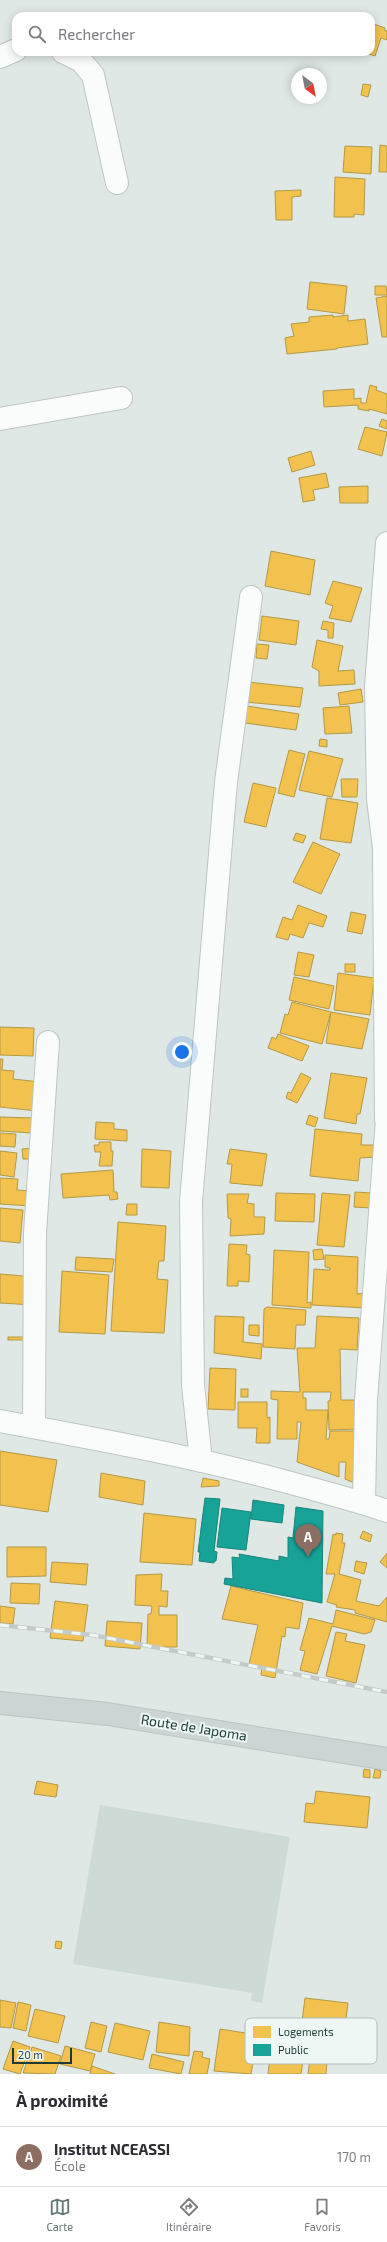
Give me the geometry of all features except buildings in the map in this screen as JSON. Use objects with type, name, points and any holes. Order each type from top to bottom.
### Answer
[{"type":"main road","name":"Route de Japoma","points":[[0,1703],[108,1714],[387,1759]]},
{"type":"street","points":[[0,57],[12,52]]},
{"type":"street","points":[[72,56],[81,61],[93,75],[117,183]]},
{"type":"street","points":[[0,419],[121,398]]},
{"type":"street","points":[[364,1503],[366,1400],[386,1119],[384,848],[378,799],[376,686],[387,543]]},
{"type":"street","points":[[201,1461],[193,1385],[191,1202],[226,782],[251,597]]},
{"type":"street","points":[[34,1427],[35,1233],[48,1042]]},
{"type":"street","points":[[0,1421],[201,1461],[364,1503],[387,1511]]},
{"type":"shaded area","points":[[100,1805],[290,1837],[262,2003],[251,2001],[252,1993],[73,1964]]},
{"type":"railway","points":[[0,1625],[92,1635],[387,1692]]},
{"type":"place","name":"Institut NCEASSI","points":[[308,1557]]}]
